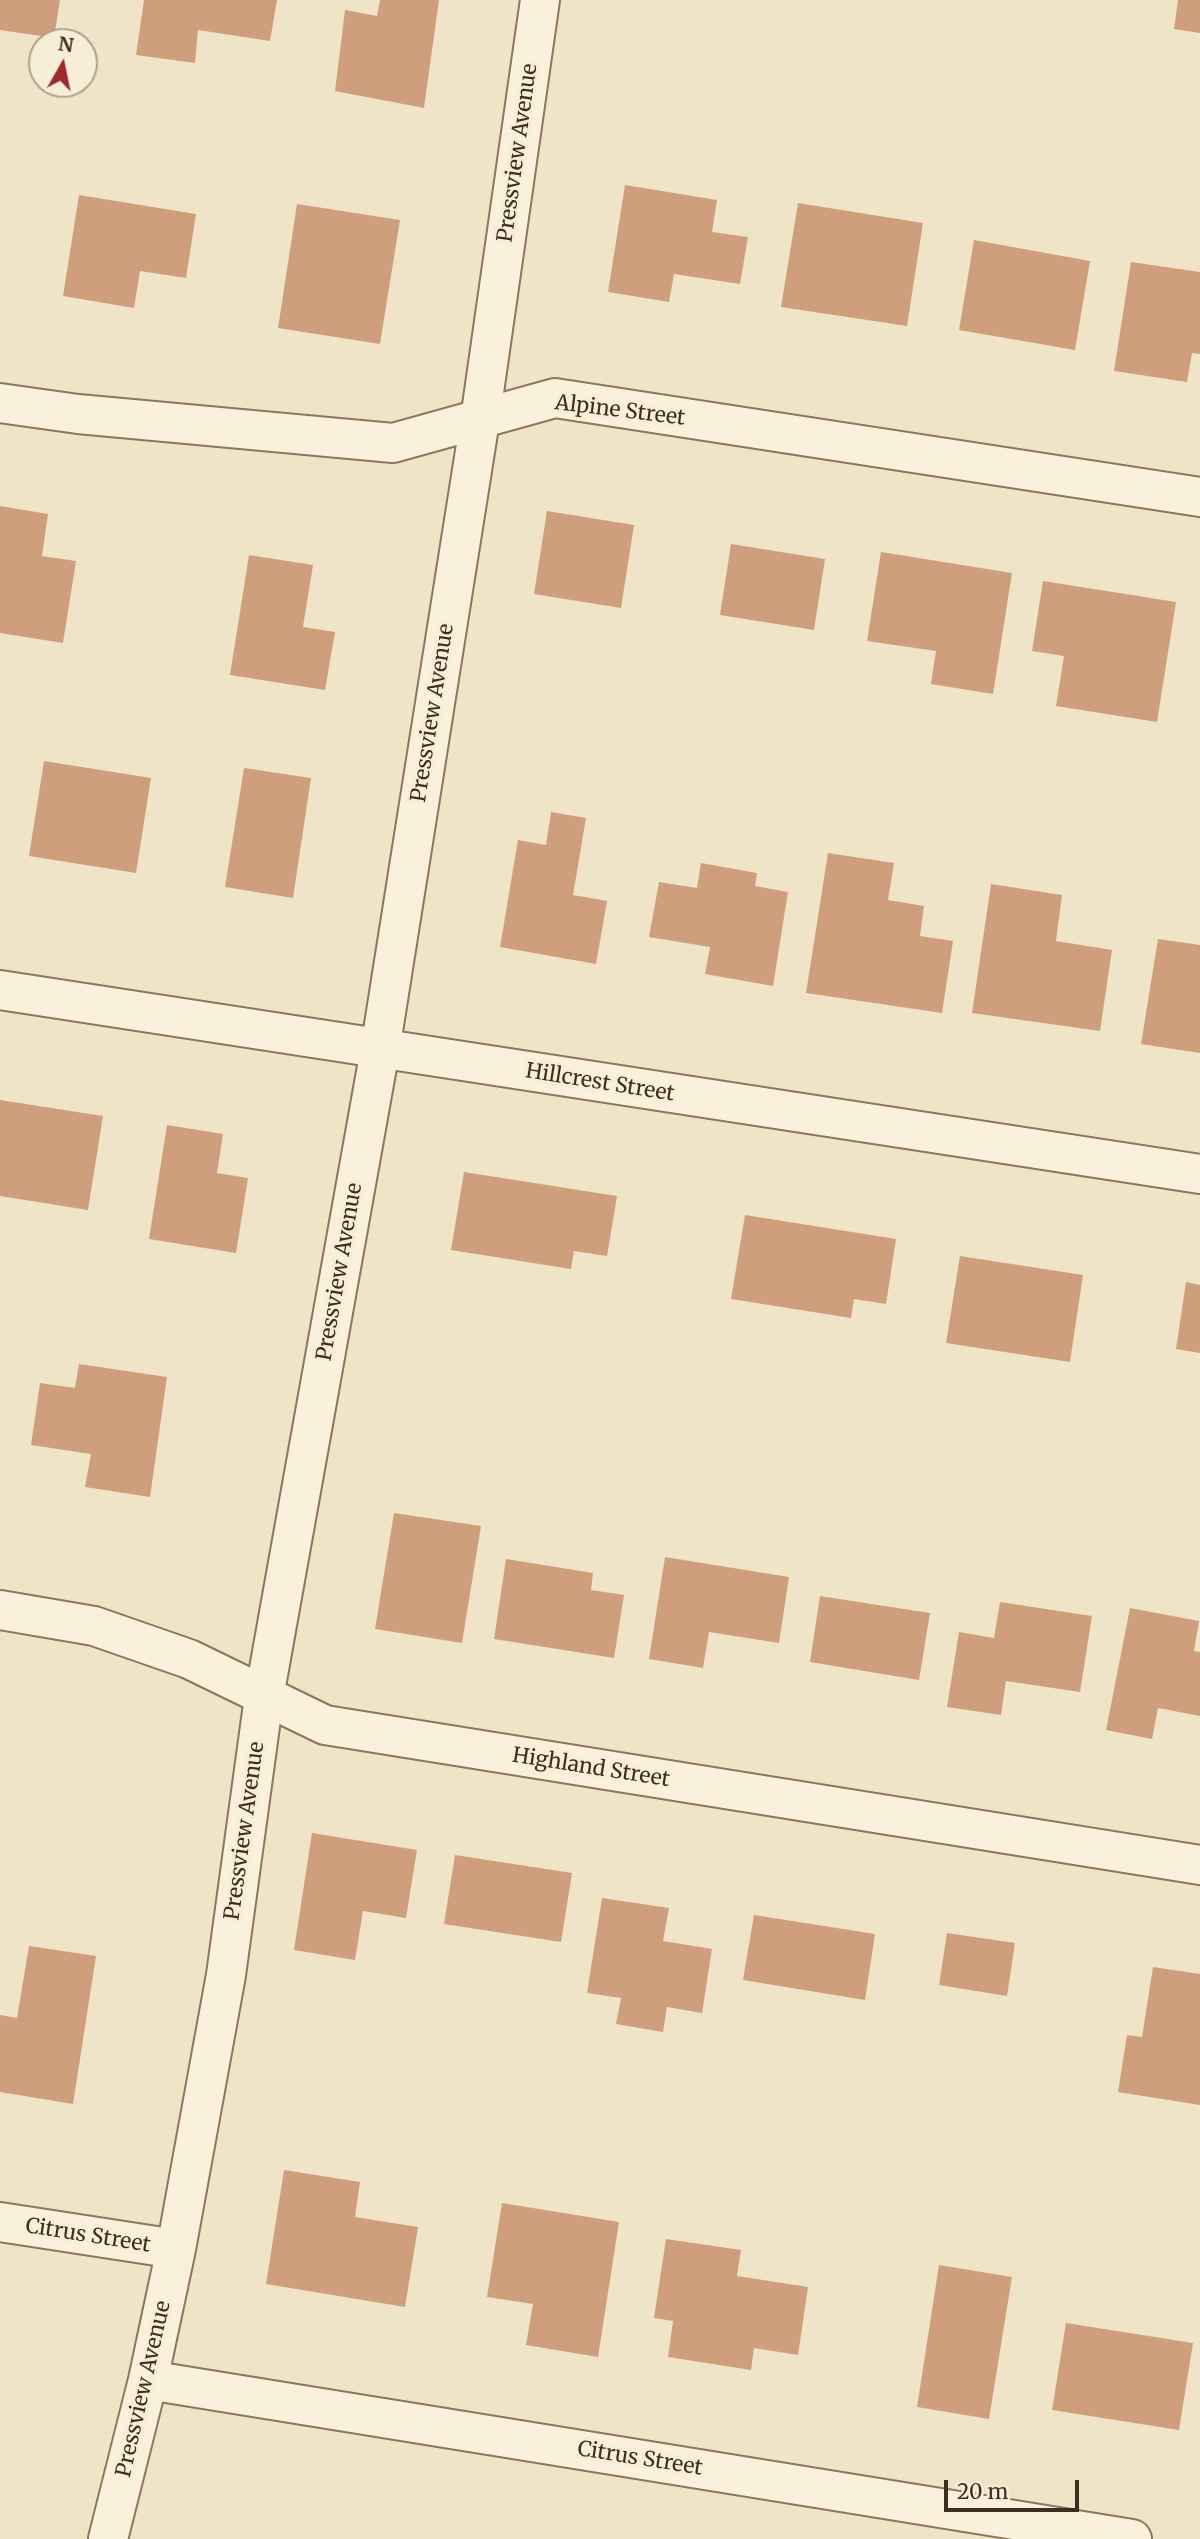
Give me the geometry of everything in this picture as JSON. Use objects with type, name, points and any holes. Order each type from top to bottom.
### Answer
[{"type":"street","name":"Pressview Avenue","points":[[108,2539],[148,2380],[176,2249],[226,1975],[264,1698],[380,1050],[480,420],[540,0]]},
{"type":"street","name":"Alpine Street","points":[[0,402],[78,414],[393,443],[555,398],[1200,497]]},
{"type":"street","name":"Hillcrest Street","points":[[0,990],[1200,1174]]},
{"type":"street","name":"Highland Street","points":[[0,1610],[94,1626],[189,1659],[264,1698],[325,1725],[1200,1865]]},
{"type":"street","name":"Citrus Street","points":[[0,2222],[176,2249]]},
{"type":"street","name":"Citrus Street","points":[[148,2380],[1132,2539]]},
{"type":"building","points":[[0,0],[60,0],[56,28],[28,28],[28,34],[0,30]]},
{"type":"building","points":[[144,0],[277,0],[270,41],[198,30],[195,63],[136,55]]},
{"type":"building","points":[[380,0],[439,0],[424,108],[335,91],[345,10],[377,16]]},
{"type":"building","points":[[1178,0],[1200,0],[1200,33],[1174,29]]},
{"type":"building","points":[[625,185],[717,200],[712,232],[748,237],[740,284],[674,274],[669,302],[608,292]]},
{"type":"building","points":[[79,195],[196,214],[186,278],[140,271],[134,308],[63,296]]},
{"type":"building","points":[[798,203],[923,223],[907,326],[781,307]]},
{"type":"building","points":[[297,204],[400,220],[380,344],[278,328]]},
{"type":"building","points":[[974,240],[1090,261],[1075,350],[959,330]]},
{"type":"building","points":[[1131,262],[1200,272],[1200,354],[1192,353],[1187,382],[1114,371]]},
{"type":"building","points":[[0,506],[48,514],[42,556],[76,561],[63,643],[0,633]]},
{"type":"building","points":[[547,511],[634,525],[621,608],[534,594]]},
{"type":"building","points":[[731,544],[825,559],[814,630],[720,615]]},
{"type":"building","points":[[881,552],[1012,573],[993,694],[931,684],[936,651],[867,641]]},
{"type":"building","points":[[249,555],[313,565],[303,627],[335,632],[325,690],[230,675]]},
{"type":"building","points":[[1043,581],[1176,602],[1157,722],[1056,706],[1064,656],[1032,651]]},
{"type":"building","points":[[44,761],[151,778],[136,873],[29,856]]},
{"type":"building","points":[[244,768],[311,778],[293,898],[225,887]]},
{"type":"building","points":[[551,812],[586,818],[573,895],[607,901],[596,964],[500,947],[518,840],[546,845]]},
{"type":"building","points":[[828,853],[894,863],[888,900],[924,906],[920,936],[953,941],[942,1013],[806,993]]},
{"type":"building","points":[[701,863],[757,873],[755,886],[788,892],[773,986],[705,974],[710,947],[649,937],[659,882],[697,888]]},
{"type":"building","points":[[991,884],[1062,895],[1056,941],[1112,950],[1100,1031],[972,1013]]},
{"type":"building","points":[[1158,939],[1200,945],[1200,1053],[1141,1044]]},
{"type":"building","points":[[0,1100],[103,1116],[88,1210],[0,1196]]},
{"type":"building","points":[[167,1125],[223,1134],[217,1173],[248,1178],[236,1253],[149,1239]]},
{"type":"building","points":[[464,1172],[617,1196],[607,1256],[574,1251],[571,1269],[451,1250]]},
{"type":"building","points":[[745,1215],[896,1239],[886,1304],[854,1299],[851,1318],[731,1299]]},
{"type":"building","points":[[960,1256],[1083,1275],[1070,1362],[946,1343]]},
{"type":"building","points":[[1186,1282],[1200,1285],[1200,1353],[1176,1349]]},
{"type":"building","points":[[79,1364],[167,1377],[150,1497],[85,1487],[91,1454],[31,1445],[40,1383],[75,1388]]},
{"type":"building","points":[[394,1513],[481,1526],[462,1643],[375,1629]]},
{"type":"building","points":[[665,1557],[789,1577],[779,1643],[709,1632],[703,1668],[649,1659]]},
{"type":"building","points":[[506,1559],[593,1573],[591,1590],[624,1595],[614,1658],[494,1639]]},
{"type":"building","points":[[820,1596],[930,1613],[919,1680],[810,1662]]},
{"type":"building","points":[[1000,1602],[1092,1616],[1080,1692],[1006,1681],[1001,1715],[947,1707],[959,1632],[994,1638]]},
{"type":"building","points":[[1130,1608],[1199,1621],[1194,1651],[1200,1652],[1200,1716],[1158,1708],[1152,1739],[1106,1730]]},
{"type":"building","points":[[312,1833],[417,1850],[406,1918],[363,1911],[355,1960],[294,1950]]},
{"type":"building","points":[[455,1855],[572,1873],[561,1942],[444,1924]]},
{"type":"building","points":[[602,1898],[669,1908],[663,1941],[712,1949],[702,2013],[667,2007],[663,2032],[616,2024],[621,1998],[587,1993]]},
{"type":"building","points":[[754,1915],[875,1934],[865,2000],[743,1980]]},
{"type":"building","points":[[947,1933],[1015,1943],[1007,1996],[939,1985]]},
{"type":"building","points":[[29,1946],[96,1956],[73,2104],[0,2092],[0,2015],[17,2018]]},
{"type":"building","points":[[1153,1967],[1200,1974],[1200,2105],[1118,2092],[1127,2035],[1142,2037]]},
{"type":"building","points":[[284,2170],[360,2182],[355,2217],[418,2227],[405,2307],[266,2284]]},
{"type":"building","points":[[502,2203],[619,2222],[598,2357],[526,2345],[533,2304],[487,2297]]},
{"type":"building","points":[[666,2239],[741,2250],[737,2276],[808,2287],[798,2355],[754,2348],[751,2370],[668,2357],[673,2321],[654,2318]]},
{"type":"building","points":[[939,2265],[1012,2277],[989,2419],[917,2407]]},
{"type":"building","points":[[1066,2323],[1193,2343],[1179,2430],[1052,2410]]}]
